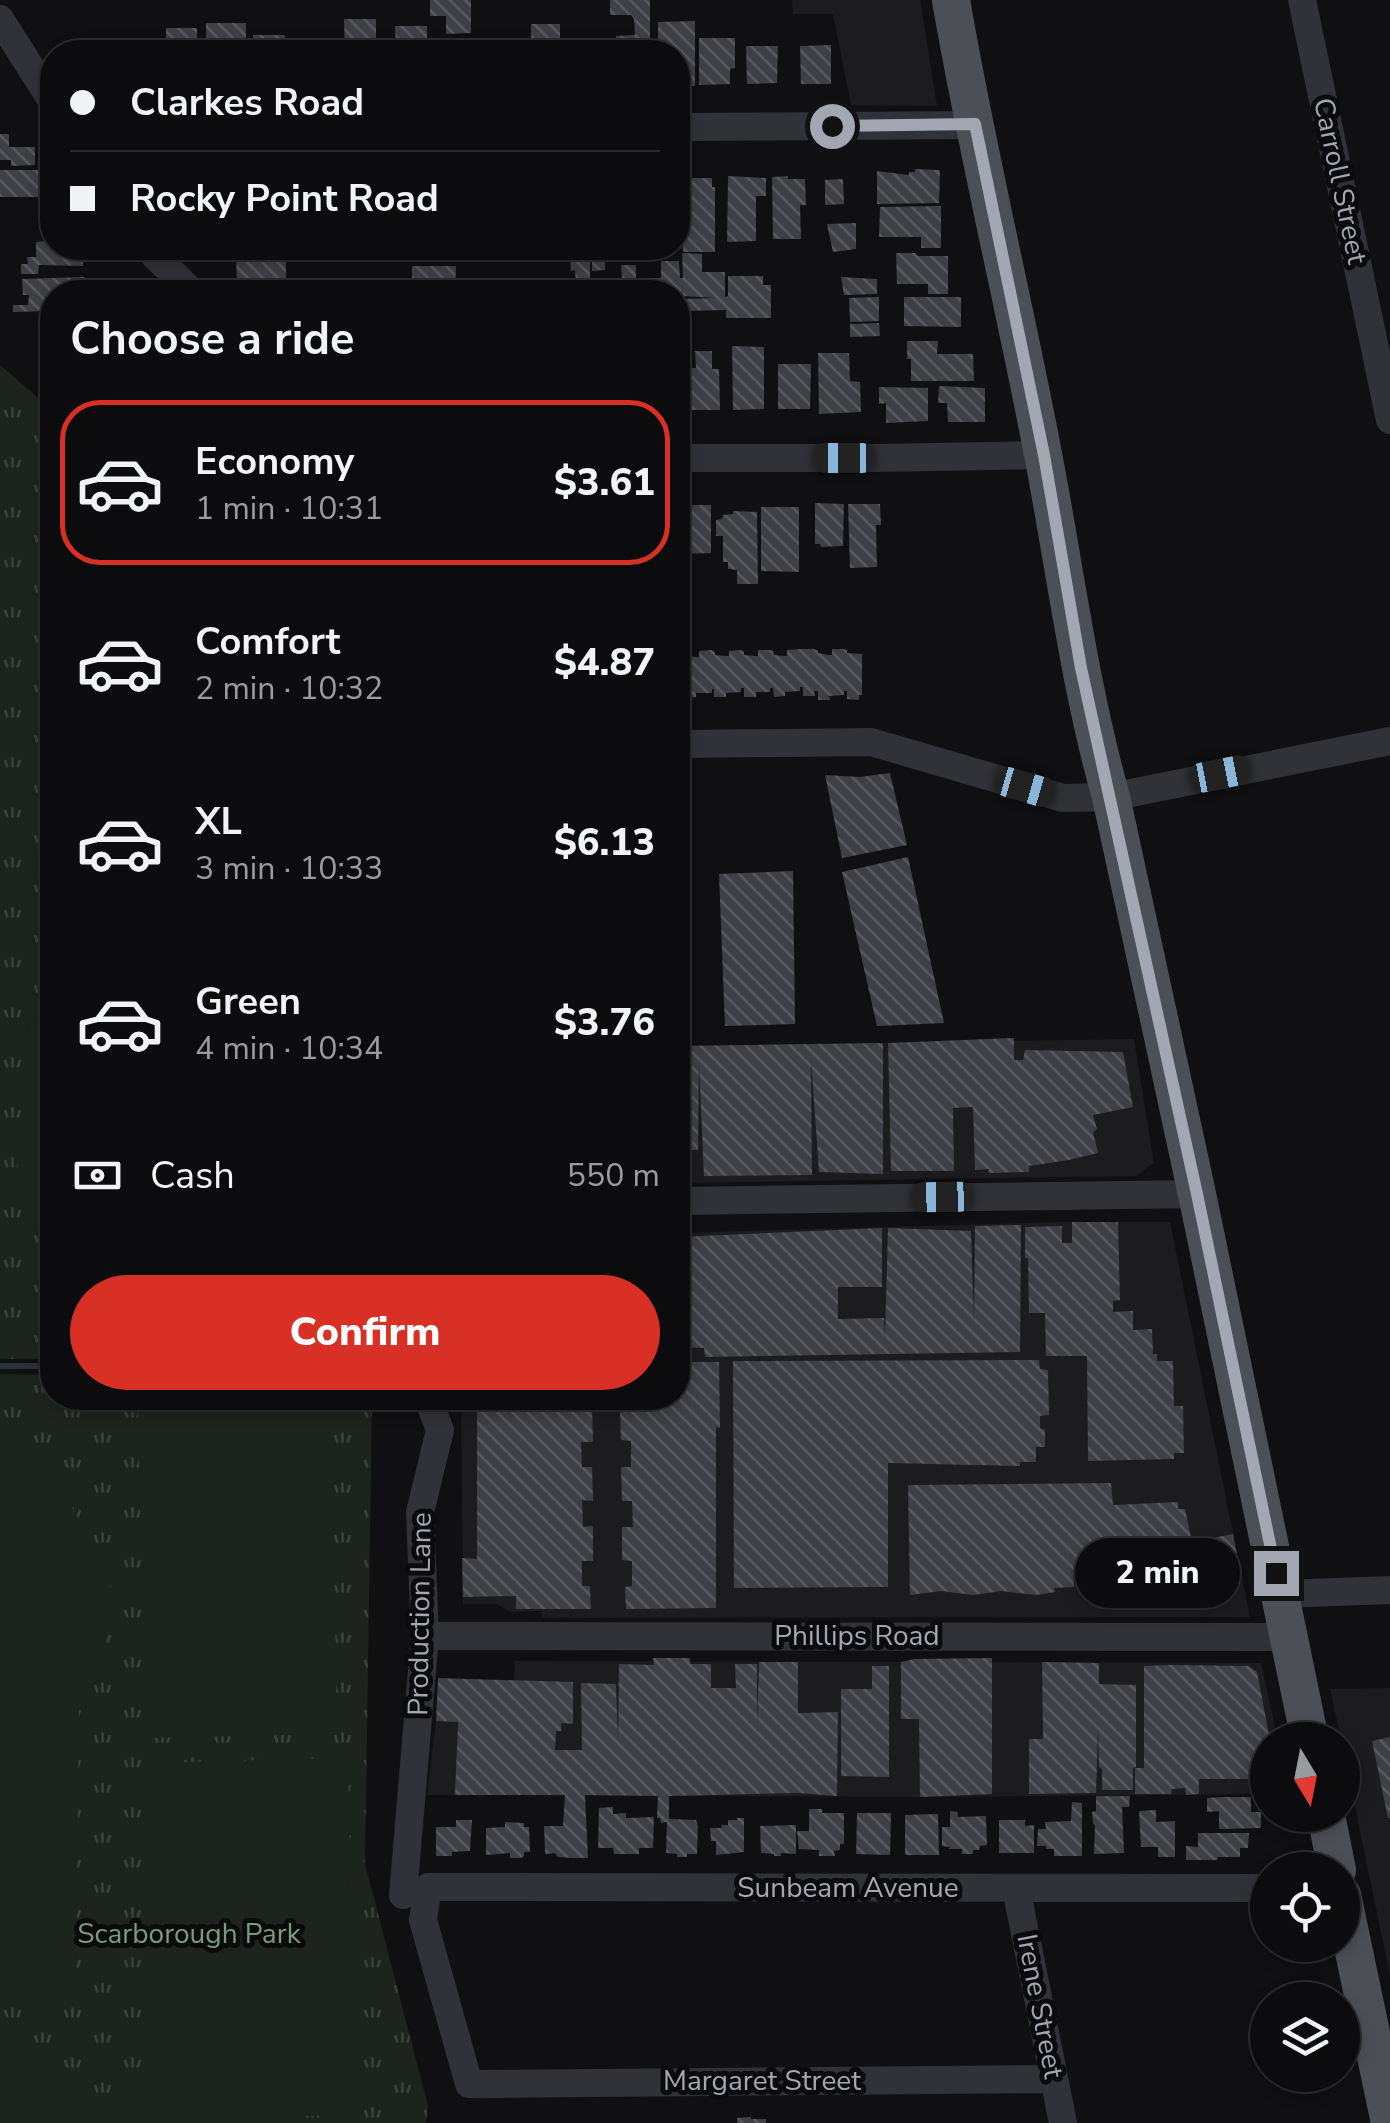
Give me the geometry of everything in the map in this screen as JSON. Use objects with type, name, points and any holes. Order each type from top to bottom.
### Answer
[{"type":"main road","points":[[950,0],[1044,455],[1098,751],[1197,1194],[1306,1722]]},
{"type":"main road","points":[[1356,1962],[1390,2123]]},
{"type":"street","name":"Carroll Street","points":[[1302,0],[1390,420]]},
{"type":"street","points":[[0,19],[40,82]]},
{"type":"street","points":[[690,127],[975,124]]},
{"type":"street","points":[[159,260],[180,280]]},
{"type":"street","points":[[690,458],[1044,455]]},
{"type":"street","points":[[690,744],[871,742],[1063,798],[1110,796],[1390,741]]},
{"type":"street","points":[[690,1201],[1197,1194]]},
{"type":"street","name":"Production Lane","points":[[432,1410],[440,1430],[420,1512],[425,1636],[415,1891],[469,2084]]},
{"type":"street","points":[[1280,1594],[1390,1590]]},
{"type":"street","name":"Phillips Road","points":[[425,1636],[1289,1637]]},
{"type":"street","name":"Irene Street","points":[[1016,1888],[1063,2123]]},
{"type":"street","name":"Sunbeam Avenue","points":[[415,1891],[1250,1888]]},
{"type":"street","name":"Margaret Street","points":[[469,2084],[1054,2079]]},
{"type":"shaded area","points":[[792,0],[920,0],[937,106],[851,105],[833,14],[793,14]]},
{"type":"shaded area","points":[[1134,1039],[1154,1163],[1136,1176],[690,1183],[690,1046]]},
{"type":"shaded area","points":[[1170,1222],[1250,1617],[543,1618],[541,1611],[510,1612],[497,1604],[463,1604],[461,1410],[690,1410],[690,1233]]},
{"type":"shaded area","points":[[515,1661],[1261,1663],[1274,1722],[1250,1722],[1250,1794],[427,1795],[441,1680],[514,1681]]},
{"type":"shaded area","points":[[1390,1688],[1390,1976],[1360,1831],[1360,1722],[1337,1722],[1330,1689]]},
{"type":"green space","points":[[0,365],[40,400],[40,1359],[0,1359]]},
{"type":"green space","points":[[40,834],[40,882],[34,880]]},
{"type":"green space","points":[[40,1020],[40,1234],[28,1215],[17,1174],[27,1026]]},
{"type":"green space","name":"Scarborough Park","points":[[0,1374],[40,1375],[40,1410],[372,1410],[365,1864],[428,2106],[426,2123],[0,2123]]},
{"type":"green space","points":[[138,1410],[331,1410],[337,1734],[144,1738]]},
{"type":"green space","points":[[0,1450],[30,1461],[59,1487],[110,1582],[109,1630],[97,1660],[79,1687],[76,1994],[0,1993]]},
{"type":"green space","points":[[348,1758],[355,2115],[305,2116],[308,2123],[108,2123],[132,2092],[151,2078],[145,1763]]},
{"type":"green space","points":[[0,2055],[31,2061],[59,2075],[82,2096],[99,2123],[0,2123]]},
{"type":"building","points":[[430,0],[471,0],[471,33],[446,34],[446,16],[430,16]]},
{"type":"building","points":[[610,0],[650,0],[650,40],[616,40],[616,36],[635,35],[634,19],[631,15],[610,15]]},
{"type":"building","points":[[344,19],[376,19],[376,40],[345,40]]},
{"type":"building","points":[[695,21],[695,86],[690,86],[690,40],[658,40],[658,22]]},
{"type":"building","points":[[206,23],[246,23],[246,40],[206,40]]},
{"type":"building","points":[[531,24],[560,24],[560,40],[531,40]]},
{"type":"building","points":[[395,26],[427,26],[427,40],[396,40]]},
{"type":"building","points":[[166,28],[197,28],[197,40],[166,40]]},
{"type":"building","points":[[253,35],[285,35],[285,40],[253,40]]},
{"type":"building","points":[[699,38],[735,38],[735,68],[730,69],[730,84],[699,85]]},
{"type":"building","points":[[831,45],[831,84],[801,84],[800,46]]},
{"type":"building","points":[[746,46],[778,46],[777,83],[747,84]]},
{"type":"building","points":[[0,134],[9,134],[9,147],[35,147],[35,165],[11,166],[11,160],[0,160]]},
{"type":"building","points":[[915,169],[940,170],[939,203],[877,204],[877,171],[909,175]]},
{"type":"building","points":[[0,170],[40,170],[38,197],[0,197]]},
{"type":"building","points":[[728,176],[766,178],[766,196],[756,196],[756,241],[727,242]]},
{"type":"building","points":[[772,177],[805,179],[806,205],[800,205],[801,239],[773,239]]},
{"type":"building","points":[[690,178],[712,178],[715,252],[690,252]]},
{"type":"building","points":[[843,179],[844,204],[825,205],[825,180]]},
{"type":"building","points":[[941,206],[941,248],[921,248],[921,237],[879,237],[880,207]]},
{"type":"building","points":[[856,223],[856,249],[833,252],[827,224]]},
{"type":"building","points":[[36,242],[40,242],[40,260],[83,260],[83,266],[39,265],[38,274],[21,274],[21,264],[28,264],[27,257],[36,257]]},
{"type":"building","points":[[690,253],[702,254],[702,272],[725,272],[725,297],[728,276],[763,276],[763,285],[771,285],[771,318],[726,318],[726,310],[690,311],[690,299],[716,298],[690,296],[690,280],[622,280],[621,265],[636,265],[636,278],[661,278],[661,261],[679,261],[683,278],[682,260],[690,260]]},
{"type":"building","points":[[896,253],[948,256],[948,294],[928,294],[928,284],[897,284]]},
{"type":"building","points":[[236,260],[286,260],[286,280],[237,280]]},
{"type":"building","points":[[571,260],[590,260],[590,280],[576,280],[575,270],[571,271]]},
{"type":"building","points":[[592,260],[605,260],[605,270],[592,271]]},
{"type":"building","points":[[412,266],[456,266],[455,280],[412,280]]},
{"type":"building","points":[[841,277],[877,279],[877,294],[844,295]]},
{"type":"building","points":[[22,279],[84,280],[40,280],[40,311],[13,312],[13,305],[28,305],[29,295],[23,295]]},
{"type":"building","points":[[879,297],[879,321],[850,322],[849,298]]},
{"type":"building","points":[[904,297],[961,297],[961,327],[904,326]]},
{"type":"building","points":[[879,323],[880,336],[850,337],[850,324]]},
{"type":"building","points":[[907,341],[938,341],[937,354],[973,354],[974,381],[911,381]]},
{"type":"building","points":[[732,346],[764,347],[764,409],[733,410]]},
{"type":"building","points":[[695,351],[712,351],[712,369],[719,369],[720,410],[690,410],[690,368],[696,368]]},
{"type":"building","points":[[818,353],[849,353],[850,381],[860,382],[861,412],[819,414]]},
{"type":"building","points":[[778,364],[811,364],[810,409],[778,409]]},
{"type":"building","points":[[939,386],[985,388],[985,422],[948,422],[947,403],[938,403]]},
{"type":"building","points":[[879,387],[928,388],[928,421],[886,423],[886,403],[879,404]]},
{"type":"building","points":[[815,503],[844,504],[843,546],[815,544]]},
{"type":"building","points":[[848,504],[880,504],[877,567],[850,568]]},
{"type":"building","points":[[690,505],[711,505],[711,553],[690,554]]},
{"type":"building","points":[[761,507],[799,507],[799,572],[761,571]]},
{"type":"building","points":[[733,511],[757,512],[758,584],[737,584],[737,570],[728,569],[728,562],[723,562],[723,536],[716,536],[716,520]]},
{"type":"building","points":[[814,649],[832,655],[832,649],[843,649],[862,654],[859,700],[847,699],[844,691],[844,695],[829,696],[830,700],[818,700],[818,691],[814,691],[815,696],[803,696],[803,687],[800,691],[785,692],[785,696],[774,697],[770,688],[770,692],[756,692],[756,697],[744,697],[741,688],[741,692],[726,693],[726,697],[714,697],[712,689],[712,693],[696,693],[696,697],[690,698],[690,656],[699,657],[699,651],[729,656],[729,651],[741,650],[744,655],[758,656],[758,650],[770,650],[774,655],[787,656],[787,650]]},
{"type":"building","points":[[890,773],[907,845],[842,858],[825,775],[860,777]]},
{"type":"building","points":[[908,857],[944,1023],[877,1026],[842,872]]},
{"type":"building","points":[[793,871],[795,1024],[725,1026],[719,874]]},
{"type":"building","points":[[1014,1038],[1014,1060],[1023,1060],[1025,1050],[1123,1052],[1133,1107],[1093,1115],[1098,1153],[1029,1166],[1029,1172],[975,1170],[973,1107],[953,1108],[954,1171],[891,1171],[888,1043]]},
{"type":"building","points":[[883,1043],[883,1174],[819,1172],[811,1059],[812,1175],[704,1176],[699,1065],[698,1150],[690,1150],[690,1046]]},
{"type":"building","points":[[1072,1222],[1118,1222],[1120,1300],[1113,1301],[1113,1312],[1133,1311],[1133,1330],[1152,1329],[1157,1361],[1173,1361],[1174,1406],[1183,1406],[1184,1453],[1174,1453],[1174,1459],[1088,1461],[1087,1356],[1046,1356],[1045,1313],[1029,1313],[1025,1258],[1025,1227],[1062,1226],[1062,1243],[1072,1243]]},
{"type":"building","points":[[1021,1225],[1020,1352],[705,1357],[704,1348],[690,1347],[690,1236],[882,1228],[882,1287],[838,1287],[838,1319],[884,1318],[885,1339],[888,1228],[971,1231],[974,1322],[975,1226]]},
{"type":"building","points":[[1039,1360],[1040,1369],[1048,1370],[1049,1415],[1040,1416],[1045,1447],[1036,1447],[1036,1462],[1020,1462],[1020,1466],[888,1463],[888,1587],[734,1588],[733,1361]]},
{"type":"building","points":[[690,1362],[719,1362],[716,1608],[626,1609],[625,1587],[632,1586],[632,1561],[622,1560],[622,1527],[633,1527],[632,1501],[622,1501],[621,1467],[631,1467],[631,1441],[621,1440],[620,1410],[690,1410]]},
{"type":"building","points":[[477,1410],[592,1410],[593,1442],[581,1442],[582,1467],[592,1467],[593,1501],[582,1500],[583,1527],[593,1526],[593,1561],[582,1561],[582,1586],[590,1586],[591,1609],[516,1609],[516,1596],[463,1597],[462,1558],[477,1559]]},
{"type":"building","points":[[1111,1483],[1113,1505],[1178,1502],[1178,1509],[1185,1509],[1192,1542],[1233,1534],[1238,1560],[1196,1567],[1202,1595],[1179,1599],[1122,1602],[1121,1584],[1100,1583],[1096,1574],[1073,1576],[1074,1587],[1054,1588],[1055,1592],[1036,1595],[941,1591],[910,1595],[908,1485]]},
{"type":"building","points":[[653,1658],[690,1658],[690,1664],[711,1664],[711,1688],[736,1688],[735,1664],[757,1664],[757,1727],[759,1662],[798,1662],[798,1713],[838,1712],[837,1796],[669,1796],[669,1819],[696,1820],[698,1826],[697,1854],[677,1857],[666,1853],[667,1822],[661,1823],[657,1818],[658,1796],[585,1795],[588,1858],[573,1858],[545,1852],[544,1826],[563,1826],[565,1795],[455,1795],[458,1722],[436,1721],[438,1678],[573,1682],[573,1724],[561,1723],[561,1731],[556,1731],[555,1750],[582,1750],[581,1683],[616,1684],[618,1742],[619,1664],[654,1665]]},
{"type":"building","points":[[992,1658],[992,1794],[920,1797],[919,1719],[901,1719],[901,1662]]},
{"type":"building","points":[[1042,1662],[1099,1663],[1099,1684],[1136,1685],[1133,1790],[1102,1790],[1098,1729],[1096,1793],[1029,1794],[1029,1739],[1043,1739]]},
{"type":"building","points":[[872,1666],[889,1666],[889,1777],[841,1776],[841,1689],[872,1689]]},
{"type":"building","points":[[1144,1666],[1249,1666],[1257,1672],[1267,1722],[1250,1722],[1250,1779],[1199,1779],[1199,1794],[1186,1795],[1185,1788],[1172,1789],[1171,1794],[1135,1794],[1135,1768],[1144,1768]]},
{"type":"building","points":[[1390,1737],[1390,1818],[1388,1818],[1372,1741]]},
{"type":"building","points":[[1096,1796],[1130,1796],[1129,1807],[1122,1807],[1124,1853],[1094,1854],[1092,1812],[1096,1811]]},
{"type":"building","points":[[1250,1797],[1250,1828],[1219,1829],[1219,1811],[1207,1812],[1207,1798]]},
{"type":"building","points":[[1072,1802],[1082,1803],[1082,1856],[1054,1856],[1054,1849],[1037,1846],[1038,1829],[1046,1829],[1045,1822],[1071,1821]]},
{"type":"building","points":[[613,1807],[613,1814],[626,1813],[626,1818],[654,1817],[653,1848],[639,1848],[639,1854],[614,1854],[613,1848],[598,1848],[599,1808]]},
{"type":"building","points":[[809,1809],[844,1813],[844,1844],[834,1851],[835,1856],[819,1856],[819,1850],[799,1849],[797,1831],[809,1831]]},
{"type":"building","points":[[1156,1810],[1156,1822],[1175,1821],[1175,1857],[1158,1857],[1158,1847],[1141,1847],[1139,1811]]},
{"type":"building","points":[[950,1811],[957,1812],[958,1817],[986,1816],[987,1845],[973,1850],[973,1854],[942,1846],[942,1827],[950,1827]]},
{"type":"building","points":[[857,1813],[891,1813],[890,1855],[856,1854]]},
{"type":"building","points":[[938,1814],[939,1855],[905,1855],[905,1815]]},
{"type":"building","points":[[744,1818],[744,1852],[716,1855],[716,1841],[711,1841],[710,1828],[722,1828],[728,1820]]},
{"type":"building","points":[[456,1820],[472,1820],[470,1851],[436,1856],[436,1827],[456,1827]]},
{"type":"building","points":[[999,1820],[1025,1820],[1025,1826],[1034,1825],[1034,1853],[999,1853]]},
{"type":"building","points":[[505,1822],[529,1827],[530,1852],[524,1852],[521,1858],[510,1858],[510,1853],[486,1855],[486,1828],[505,1827]]},
{"type":"building","points":[[796,1825],[796,1854],[761,1853],[760,1826]]},
{"type":"building","points":[[1198,1833],[1249,1833],[1248,1848],[1240,1848],[1240,1857],[1186,1860],[1186,1846],[1198,1847]]},
{"type":"building","points":[[737,2118],[766,2119],[766,2123],[737,2123]]},
{"type":"waterway","points":[[0,1366],[40,1366]]},
{"type":"route","points":[[832,126],[975,124],[1044,455],[1098,751],[1197,1194],[1276,1573]]}]
